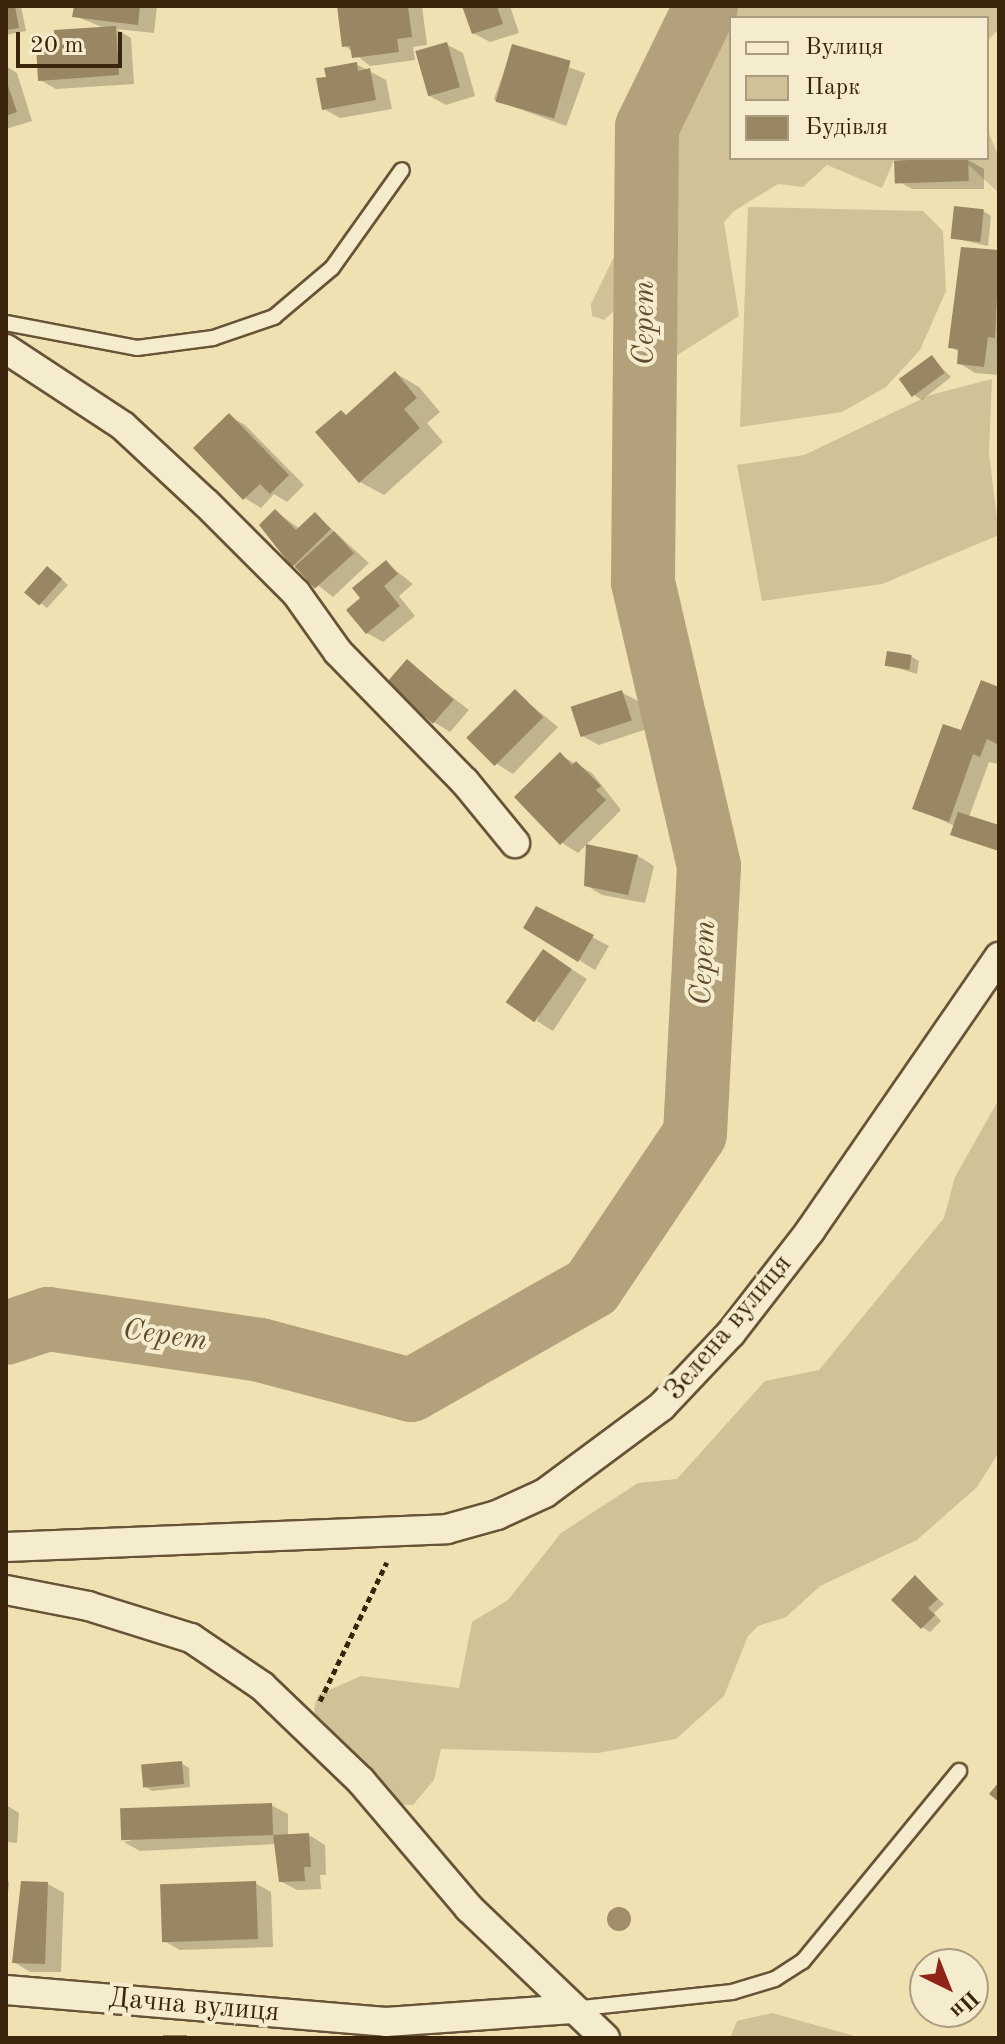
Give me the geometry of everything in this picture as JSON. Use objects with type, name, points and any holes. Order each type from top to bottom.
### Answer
[{"type":"street","points":[[6,349],[123,426],[206,503],[296,593],[338,652],[465,782],[515,843]]},
{"type":"street","name":"Зелена вулиця","points":[[6,1547],[447,1529],[497,1515],[545,1493],[662,1406],[731,1333],[810,1231],[996,964]]},
{"type":"street","points":[[6,1590],[88,1606],[191,1638],[262,1686],[361,1781],[469,1908],[605,2038]]},
{"type":"street","name":"Дачна вулиця","points":[[6,1990],[386,2022],[573,2009]]},
{"type":"lane","points":[[6,323],[137,348],[213,338],[274,317],[332,268],[402,170]]},
{"type":"lane","points":[[573,2009],[732,1992],[775,1979],[803,1961],[959,1771]]},
{"type":"path","points":[[307,1729],[401,1532]]},
{"type":"green space","points":[[672,6],[719,6],[652,139],[632,254],[632,294],[604,320],[592,316],[591,304],[616,253],[625,131]]},
{"type":"green space","points":[[734,6],[999,6],[999,29],[989,39],[989,16],[729,16]]},
{"type":"green space","points":[[729,16],[729,160],[894,160],[882,188],[827,165],[803,187],[778,184],[734,211],[724,222],[739,316],[671,359],[657,350],[643,265],[659,157]]},
{"type":"green space","points":[[989,134],[999,157],[999,193],[963,160],[989,160]]},
{"type":"green space","points":[[748,207],[923,211],[943,231],[946,291],[920,350],[886,387],[842,412],[740,427]]},
{"type":"green space","points":[[992,379],[989,453],[999,535],[882,584],[762,601],[737,465],[804,455],[930,395]]},
{"type":"green space","points":[[999,1099],[999,1452],[977,1487],[917,1540],[820,1586],[786,1617],[758,1626],[748,1636],[724,1696],[676,1739],[598,1753],[441,1749],[434,1780],[413,1805],[383,1804],[327,1751],[314,1709],[318,1695],[361,1676],[459,1688],[472,1622],[508,1600],[561,1533],[638,1483],[677,1479],[765,1381],[819,1370],[944,1218],[955,1177]]},
{"type":"green space","points":[[772,2013],[862,2038],[730,2038],[737,2021]]},
{"type":"building","points":[[6,6],[15,6],[19,28],[6,30]]},
{"type":"building","points":[[74,6],[140,6],[138,25],[72,17]]},
{"type":"building","points":[[337,6],[408,6],[412,37],[397,39],[399,52],[352,58],[350,46],[342,47]]},
{"type":"building","points":[[462,6],[497,6],[503,24],[472,34]]},
{"type":"building","points":[[116,26],[119,75],[38,81],[36,45],[55,44],[54,30]]},
{"type":"building","points":[[447,42],[460,87],[428,96],[415,51]]},
{"type":"building","points":[[512,44],[571,61],[554,118],[495,102]]},
{"type":"building","points":[[357,62],[358,71],[370,68],[376,100],[322,110],[316,78],[326,77],[324,68]]},
{"type":"building","points":[[6,80],[17,112],[6,116]]},
{"type":"building","points":[[968,160],[969,181],[895,184],[894,161]]},
{"type":"building","points":[[954,206],[984,209],[980,242],[951,239]]},
{"type":"building","points":[[961,247],[999,250],[995,338],[988,337],[984,367],[957,364],[958,349],[948,348]]},
{"type":"building","points":[[932,355],[945,373],[912,397],[899,379]]},
{"type":"building","points":[[395,371],[417,398],[404,409],[420,428],[359,483],[315,432],[341,410],[346,415]]},
{"type":"building","points":[[229,413],[289,475],[270,494],[260,484],[243,500],[193,448]]},
{"type":"building","points":[[275,509],[296,530],[315,512],[331,529],[292,567],[259,525]]},
{"type":"building","points":[[334,531],[354,553],[315,589],[295,566]]},
{"type":"building","points":[[386,560],[398,574],[384,586],[400,606],[366,634],[346,610],[360,598],[352,588]]},
{"type":"building","points":[[47,566],[62,579],[39,606],[24,592]]},
{"type":"building","points":[[887,651],[912,655],[909,670],[885,666]]},
{"type":"building","points":[[407,659],[454,700],[433,724],[386,683]]},
{"type":"building","points":[[981,680],[999,687],[999,745],[987,739],[980,757],[973,754],[949,822],[912,809],[943,724],[961,730]]},
{"type":"building","points":[[515,689],[543,717],[494,766],[466,738]]},
{"type":"building","points":[[622,690],[632,720],[581,737],[571,707]]},
{"type":"building","points":[[560,752],[572,765],[576,761],[601,786],[596,790],[606,800],[560,845],[514,797]]},
{"type":"building","points":[[958,812],[999,825],[999,851],[950,835]]},
{"type":"building","points":[[586,844],[638,855],[628,895],[584,886]]},
{"type":"building","points":[[536,906],[594,935],[578,962],[523,928]]},
{"type":"building","points":[[543,949],[572,969],[534,1022],[506,1002]]},
{"type":"building","points":[[915,1575],[938,1599],[928,1608],[935,1615],[921,1629],[891,1600]]},
{"type":"building","points":[[182,1761],[184,1784],[143,1787],[141,1765]]},
{"type":"building","points":[[999,1782],[999,1802],[989,1794]]},
{"type":"building","points":[[272,1803],[273,1835],[121,1840],[120,1808]]},
{"type":"building","points":[[309,1833],[311,1867],[304,1867],[305,1881],[279,1882],[273,1835]]},
{"type":"building","points":[[21,1881],[48,1882],[45,1964],[12,1963]]},
{"type":"building","points":[[256,1881],[258,1939],[162,1942],[160,1884]]},
{"type":"building","points":[[163,2035],[187,2035],[187,2038],[163,2038]]},
{"type":"waterway","name":"Серет","points":[[6,1333],[48,1319],[260,1350],[411,1390],[592,1287],[695,1134],[709,866],[643,582],[647,127],[706,6]]}]
